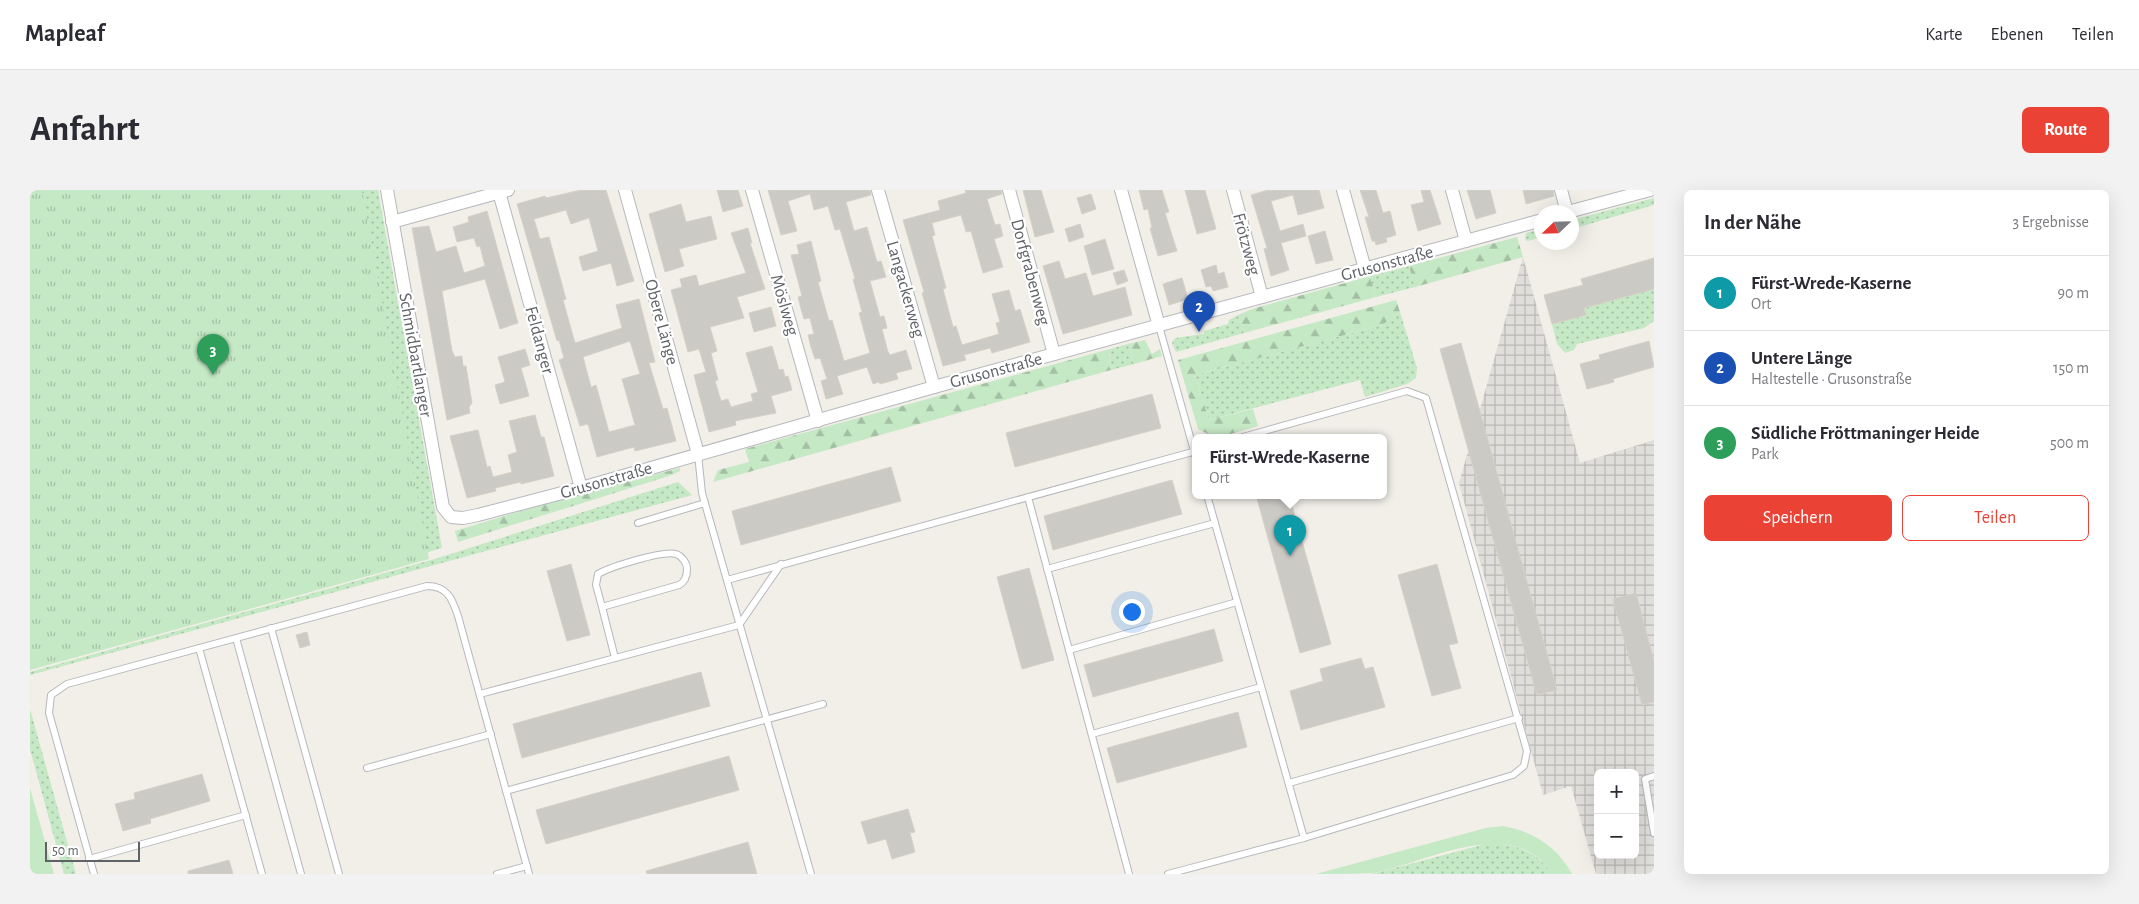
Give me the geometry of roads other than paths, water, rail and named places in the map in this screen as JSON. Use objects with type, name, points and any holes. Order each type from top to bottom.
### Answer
[{"type":"street","name":"Schmidbartlanger","points":[[387,190],[443,507],[451,517]]},
{"type":"street","name":"Obere Länge","points":[[625,190],[698,454]]},
{"type":"street","name":"Möslweg","points":[[752,190],[818,421]]},
{"type":"street","name":"Langackerweg","points":[[878,190],[934,387]]},
{"type":"street","name":"Dorfgrabenweg","points":[[1009,190],[1054,354]]},
{"type":"street","points":[[1121,190],[1159,326]]},
{"type":"street","name":"Frötzweg","points":[[1233,190],[1262,297]]},
{"type":"street","points":[[1343,190],[1365,269]]},
{"type":"street","points":[[1452,190],[1466,241]]},
{"type":"street","points":[[1561,190],[1566,205]]},
{"type":"street","points":[[1579,209],[1650,190]]},
{"type":"street","points":[[392,222],[503,191]]},
{"type":"street","name":"Feldanger","points":[[503,191],[581,488]]},
{"type":"street","name":"Grusonstraße","points":[[451,517],[463,518],[478,515],[581,488],[934,387],[1534,222]]},
{"type":"lane","points":[[1159,326],[1192,439]]},
{"type":"lane","points":[[1168,874],[1304,838],[1513,775],[1524,766],[1527,751],[1426,398],[1407,391],[1254,434]]},
{"type":"lane","points":[[698,454],[705,503],[811,874]]},
{"type":"lane","points":[[726,580],[1192,454]]},
{"type":"lane","points":[[1028,497],[1129,874]]},
{"type":"lane","points":[[1208,499],[1304,838]]},
{"type":"lane","points":[[638,522],[705,503]]},
{"type":"lane","points":[[1047,569],[1215,523]]},
{"type":"lane","points":[[602,607],[679,586],[687,575],[685,561],[676,554],[660,555],[598,574],[596,585],[615,658]]},
{"type":"lane","points":[[480,694],[739,625],[781,564]]},
{"type":"lane","points":[[94,874],[49,713],[51,695],[67,684],[427,586],[438,586],[452,599],[529,874]]},
{"type":"lane","points":[[1069,650],[1237,602]]},
{"type":"lane","points":[[271,628],[339,874]]},
{"type":"lane","points":[[236,638],[301,874]]},
{"type":"lane","points":[[199,648],[262,874]]},
{"type":"lane","points":[[1092,734],[1261,687]]},
{"type":"lane","points":[[506,791],[823,704]]},
{"type":"lane","points":[[1289,783],[1519,718]]},
{"type":"lane","points":[[367,768],[491,734]]},
{"type":"lane","points":[[1654,776],[1646,779],[1652,809],[1654,834]]},
{"type":"lane","points":[[89,859],[246,815]]},
{"type":"lane","points":[[497,874],[527,866]]},
{"type":"place","name":"Untere Länge","points":[[1199,332]]},
{"type":"place","name":"Südliche Fröttmaninger Heide","points":[[213,375]]},
{"type":"place","name":"Fürst-Wrede-Kaserne","points":[[1290,556]]}]
